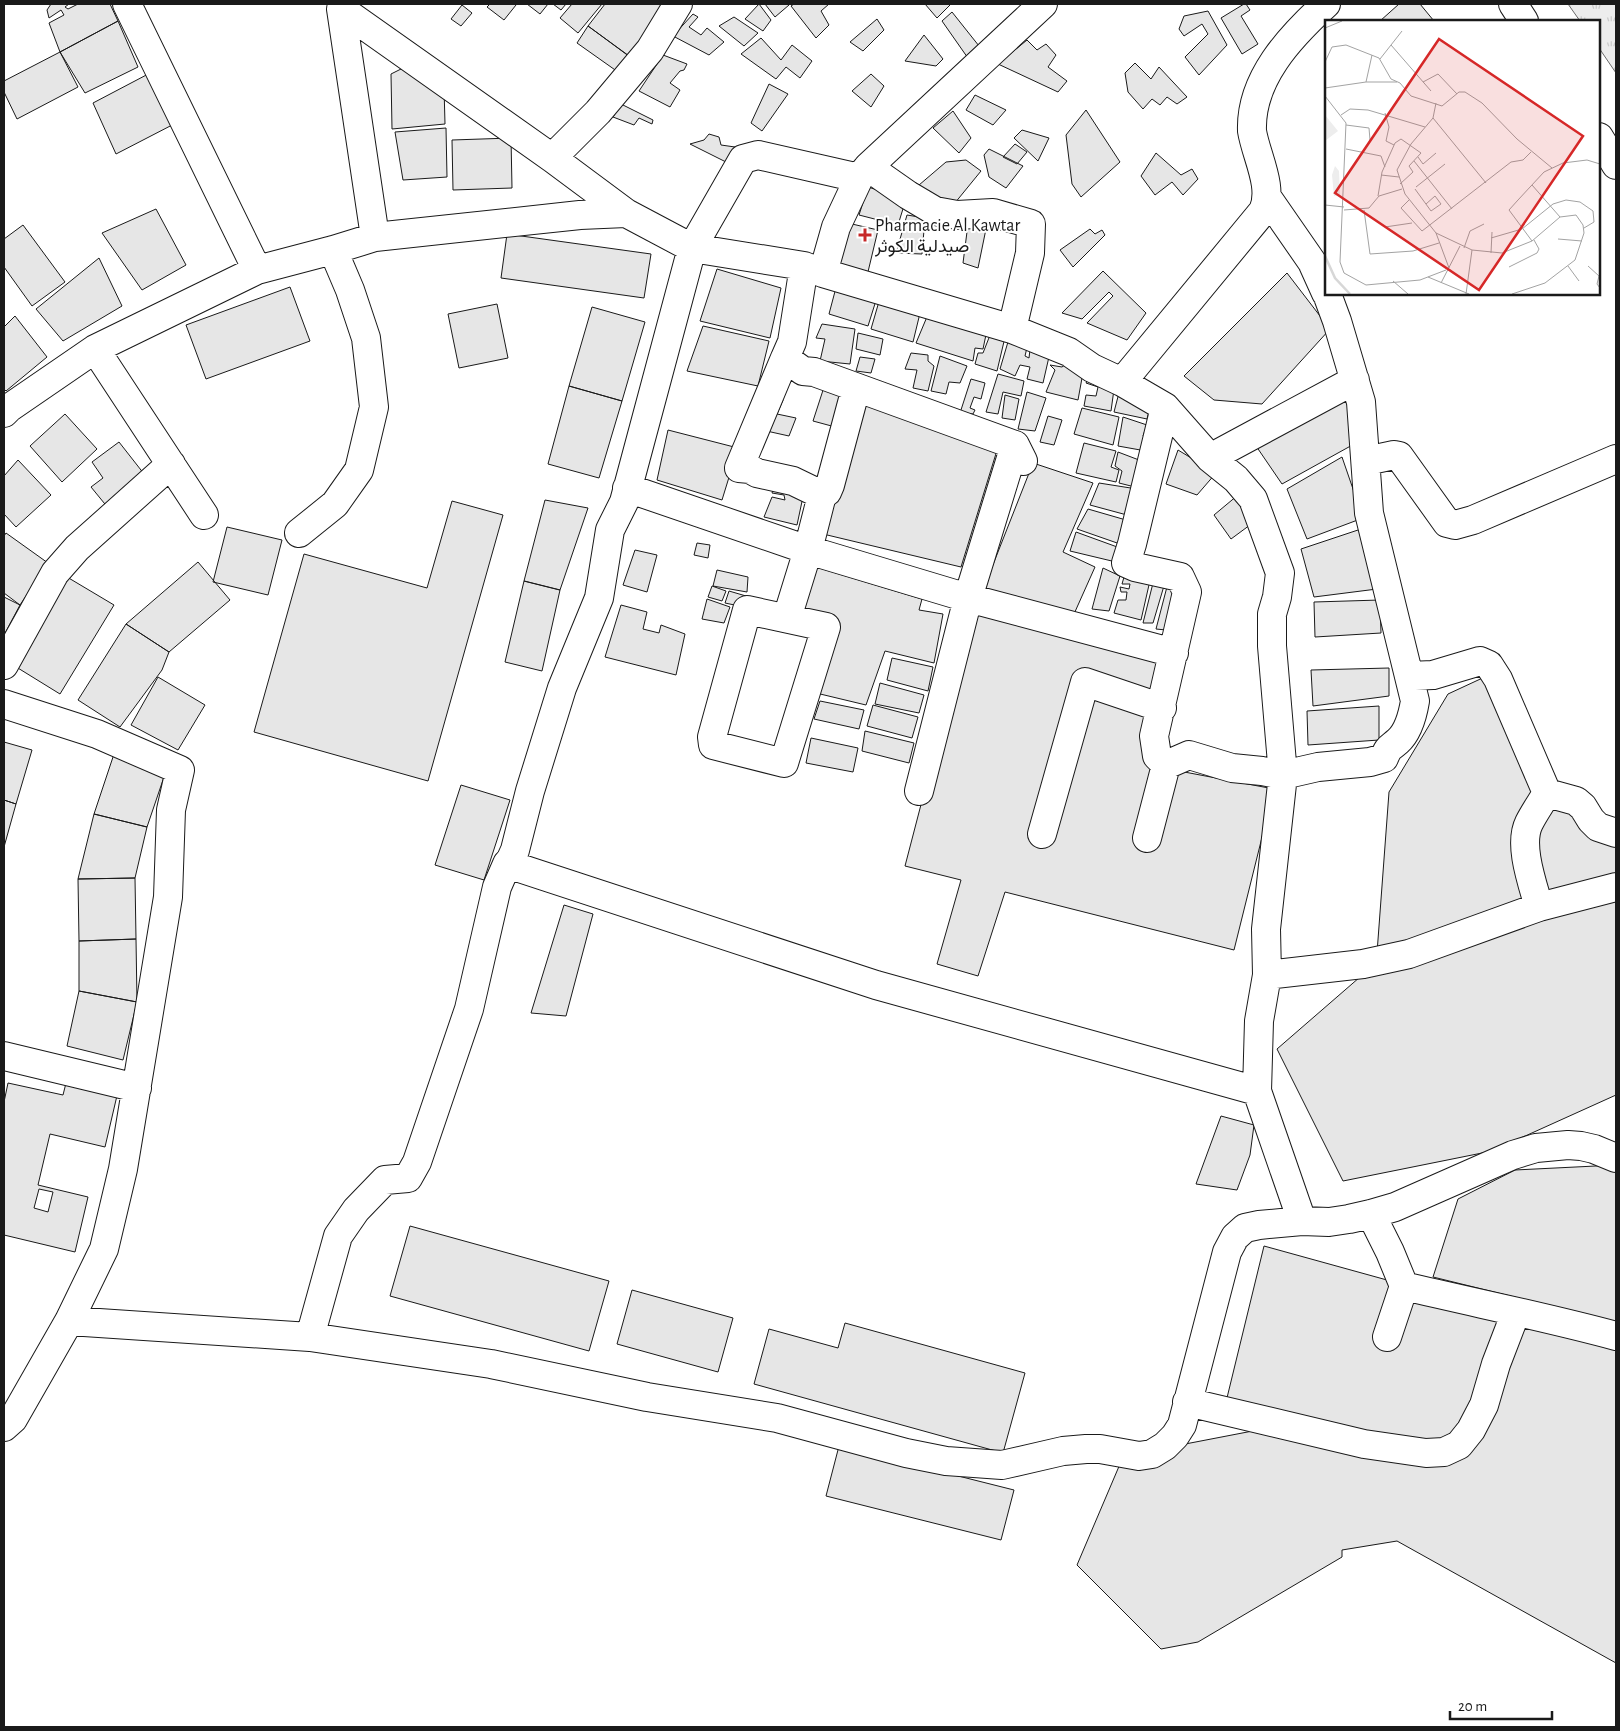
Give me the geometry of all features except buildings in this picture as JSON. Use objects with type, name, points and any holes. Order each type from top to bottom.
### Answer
[{"type":"street","points":[[127,4],[257,270]]},
{"type":"street","points":[[552,158],[598,112],[650,50],[678,4]]},
{"type":"street","points":[[822,495],[793,481],[757,473],[750,469],[739,468],[792,342],[813,269],[863,173],[1043,4]]},
{"type":"street","points":[[1513,4],[1523,20]]},
{"type":"street","points":[[342,6],[626,213],[692,248],[813,269],[1012,329],[1069,352],[1092,368],[1122,382],[1164,407],[1210,458],[1236,479],[1253,499],[1280,572],[1277,597],[1272,614],[1272,646],[1283,775],[1266,929],[1267,975],[1259,1021],[1257,1090],[1302,1221]]},
{"type":"street","points":[[342,6],[375,237]]},
{"type":"street","points":[[1122,382],[1259,217],[1266,205],[1266,184],[1252,131],[1253,109],[1266,74],[1311,9]]},
{"type":"street","points":[[1600,139],[1616,165]]},
{"type":"street","points":[[310,1337],[338,1236],[356,1210],[385,1180],[408,1178],[417,1162],[469,1009],[497,887],[515,850],[530,791],[562,688],[599,598],[610,530],[624,502],[692,248],[742,159],[758,155],[863,173],[908,195],[935,211],[957,215],[993,213],[1031,224],[1030,252],[1012,329]]},
{"type":"street","points":[[1267,197],[1312,262],[1325,291]]},
{"type":"street","points":[[4,413],[95,349],[257,270],[375,237],[580,215],[626,213]]},
{"type":"street","points":[[299,533],[334,504],[358,470],[374,407],[366,338],[350,290],[333,250]]},
{"type":"street","points":[[1166,765],[1189,755],[1232,768],[1262,770],[1283,775],[1318,767],[1370,762],[1384,758],[1389,746],[1400,740],[1413,716],[1415,701],[1369,513],[1361,402],[1327,295]]},
{"type":"street","points":[[95,349],[204,515]]},
{"type":"street","points":[[785,358],[803,371],[814,372],[1019,453],[968,598],[919,791]]},
{"type":"street","points":[[1210,458],[1355,380]]},
{"type":"street","points":[[788,618],[822,495],[830,485],[856,388]]},
{"type":"street","points":[[1164,407],[1132,544],[1126,562],[1135,567],[1180,577],[1187,592],[1162,708],[1154,736],[1157,756],[1166,765]]},
{"type":"street","points":[[1366,461],[1394,455],[1399,456],[1447,523],[1455,525],[1473,520],[1616,459]]},
{"type":"street","points":[[4,665],[55,573],[77,548],[171,464]]},
{"type":"street","points":[[627,488],[808,550],[968,598],[1174,652]]},
{"type":"street","points":[[747,610],[788,618],[826,627],[784,763],[713,745],[712,737],[747,610]]},
{"type":"street","points":[[1408,676],[1433,676],[1480,661],[1489,666],[1498,679],[1511,714],[1548,793],[1576,801],[1598,827],[1616,833]]},
{"type":"street","points":[[1042,834],[1085,682],[1162,708]]},
{"type":"street","points":[[4,704],[96,734],[180,770],[171,810],[168,897],[123,1169],[104,1249],[69,1321],[13,1419],[4,1428]]},
{"type":"street","points":[[1147,838],[1166,765]]},
{"type":"street","points":[[1539,907],[1528,868],[1525,843],[1528,825],[1548,793]]},
{"type":"street","points":[[507,864],[876,985],[1257,1090]]},
{"type":"street","points":[[1267,975],[1363,964],[1409,954],[1539,907],[1616,887]]},
{"type":"street","points":[[4,1056],[137,1088]]},
{"type":"street","points":[[69,1321],[310,1337],[491,1364],[647,1397],[777,1418],[938,1460],[1002,1465],[1063,1451],[1086,1449],[1100,1449],[1139,1456],[1152,1454],[1165,1446],[1182,1425],[1227,1252],[1235,1236],[1245,1228],[1302,1221],[1329,1222],[1371,1214],[1395,1207],[1513,1155],[1536,1148],[1568,1145],[1581,1146],[1616,1158]]},
{"type":"street","points":[[1371,1214],[1404,1286],[1387,1336]]},
{"type":"street","points":[[1404,1286],[1516,1312],[1544,1316],[1616,1336]]},
{"type":"street","points":[[1187,1402],[1364,1444],[1426,1453],[1444,1452],[1459,1445],[1471,1430],[1484,1405],[1496,1364],[1516,1312]]},
{"type":"green space","points":[[1568,4],[1616,4],[1616,73],[1600,49],[1600,20],[1579,20]]},
{"type":"place","name":"Pharmacie Al Kawtar صيدلية الكوثر","points":[[865,235]]}]
